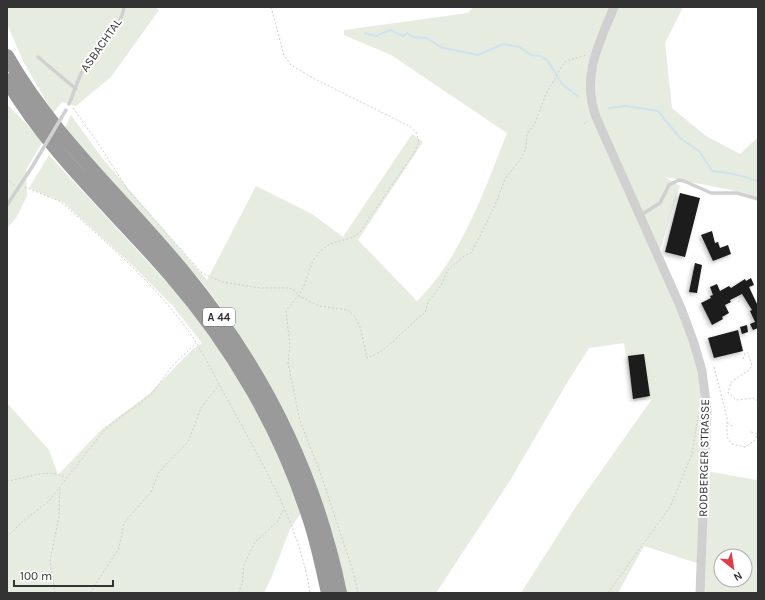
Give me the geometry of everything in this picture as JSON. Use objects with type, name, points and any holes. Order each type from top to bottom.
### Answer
[{"type":"highway","name":"A 44","points":[[7,56],[24,85],[52,123],[182,270],[230,332],[257,374],[278,412],[297,452],[317,506],[334,562],[340,593]]},
{"type":"highway","name":"A 44","points":[[7,80],[41,129],[70,165],[173,277],[224,345],[246,379],[273,431],[308,515],[328,593]]},
{"type":"street","name":"RODBERGER STRASSE","points":[[614,7],[596,54],[589,82],[593,109],[683,313],[699,358],[700,380],[706,410],[700,593]]},
{"type":"lane","name":"ASBACHTAL","points":[[69,104],[88,60],[120,22],[124,7]]},
{"type":"lane","points":[[38,57],[76,89]]},
{"type":"lane","points":[[7,205],[21,185],[66,110]]},
{"type":"lane","points":[[640,216],[660,204],[669,185],[679,180],[711,193],[737,193],[758,199]]},
{"type":"path","points":[[271,7],[284,56],[291,65],[313,78],[409,126],[416,132],[419,142],[414,154],[360,232],[352,238],[332,243],[323,249],[310,266],[305,284],[299,296],[286,311],[290,346],[288,363],[300,421],[320,472],[352,568],[358,593]]},
{"type":"path","points":[[69,104],[100,146],[127,189],[202,273],[222,282],[260,288],[289,288],[294,290],[299,296],[318,306],[337,307],[348,310],[355,317],[365,341],[367,358],[376,355],[399,337],[413,321],[425,313],[428,302],[441,285],[448,270],[462,257],[470,253],[496,203],[505,179],[521,159],[526,148],[527,134],[535,123],[546,94],[566,61],[596,54]]},
{"type":"path","points":[[7,179],[14,185],[21,185],[59,201],[89,226],[150,286],[184,325],[196,343],[219,385],[284,508],[299,548],[310,593]]},
{"type":"path","points":[[739,302],[740,295]]},
{"type":"path","points":[[7,537],[22,522],[48,502],[106,428],[152,394],[172,366],[196,343]]},
{"type":"path","points":[[743,359],[745,353],[748,353],[752,366],[749,370],[731,382],[728,393],[737,400],[753,398],[758,401]]},
{"type":"path","points":[[714,368],[727,422],[727,437],[732,444],[739,447],[751,445],[758,434],[750,432]]},
{"type":"path","points":[[90,593],[119,548],[124,523],[150,492],[159,472],[188,442],[201,408],[219,385]]},
{"type":"path","points":[[608,593],[670,507],[692,454],[697,417],[706,410]]},
{"type":"path","points":[[727,422],[734,427]]},
{"type":"path","points":[[7,481],[36,475],[58,473],[67,478]]},
{"type":"path","points":[[55,593],[50,560],[59,523],[60,487]]},
{"type":"path","points":[[238,593],[242,584],[244,565],[255,542],[277,522],[284,508]]},
{"type":"shaded area","points":[[7,7],[155,7],[159,10],[111,77],[76,106],[62,102],[53,113],[24,63],[7,24]]},
{"type":"shaded area","points":[[473,7],[610,7],[590,65],[587,101],[693,344],[705,405],[700,564],[644,546],[618,593],[521,593],[575,508],[652,399],[633,401],[624,343],[589,348],[511,479],[436,593],[345,593],[334,537],[316,491],[290,529],[264,593],[7,593],[7,403],[49,450],[58,475],[101,430],[149,394],[193,349],[202,343],[172,305],[131,264],[64,203],[29,188],[49,155],[175,291],[212,336],[228,317],[205,286],[64,130],[71,115],[102,158],[207,280],[256,186],[312,214],[343,237],[412,134],[423,142],[358,240],[417,301],[433,284],[459,244],[490,177],[507,133],[391,55],[344,35],[344,30],[468,13]]},
{"type":"shaded area","points":[[617,7],[683,7],[665,43],[672,108],[706,136],[740,154],[758,137],[758,198],[741,192],[665,177],[680,186],[659,253],[598,114],[595,99],[595,72],[601,46]]},
{"type":"shaded area","points":[[7,104],[43,141],[26,170],[27,196],[16,218],[7,228]]},
{"type":"shaded area","points":[[707,471],[756,480],[758,475],[758,593],[702,593]]},
{"type":"building","points":[[680,193],[700,198],[685,257],[665,252]]},
{"type":"building","points":[[712,231],[715,243],[718,242],[720,248],[728,245],[731,254],[713,261],[701,235]]},
{"type":"building","points":[[695,263],[702,265],[697,293],[689,292]]},
{"type":"building","points":[[751,278],[754,285],[749,287],[758,306],[758,328],[753,330],[750,324],[755,322],[750,311],[752,310],[742,294],[730,300],[731,302],[725,305],[729,313],[722,317],[723,319],[712,325],[701,303],[711,298],[710,296],[713,295],[710,287],[717,284],[720,291],[729,286],[731,288],[745,279],[746,281]]},
{"type":"building","points":[[747,325],[748,332],[742,334],[740,327]]},
{"type":"building","points":[[738,330],[743,351],[714,358],[708,338]]},
{"type":"building","points":[[644,354],[650,396],[633,399],[628,356]]},
{"type":"waterway","points":[[365,33],[376,36],[390,30],[403,36],[407,33],[413,37],[426,38],[443,48],[478,55],[503,44],[519,47],[531,55],[541,56],[548,61],[562,84],[578,96]]},
{"type":"waterway","points":[[609,108],[626,106],[658,111],[680,138],[700,152],[712,171],[749,178],[758,182]]}]
